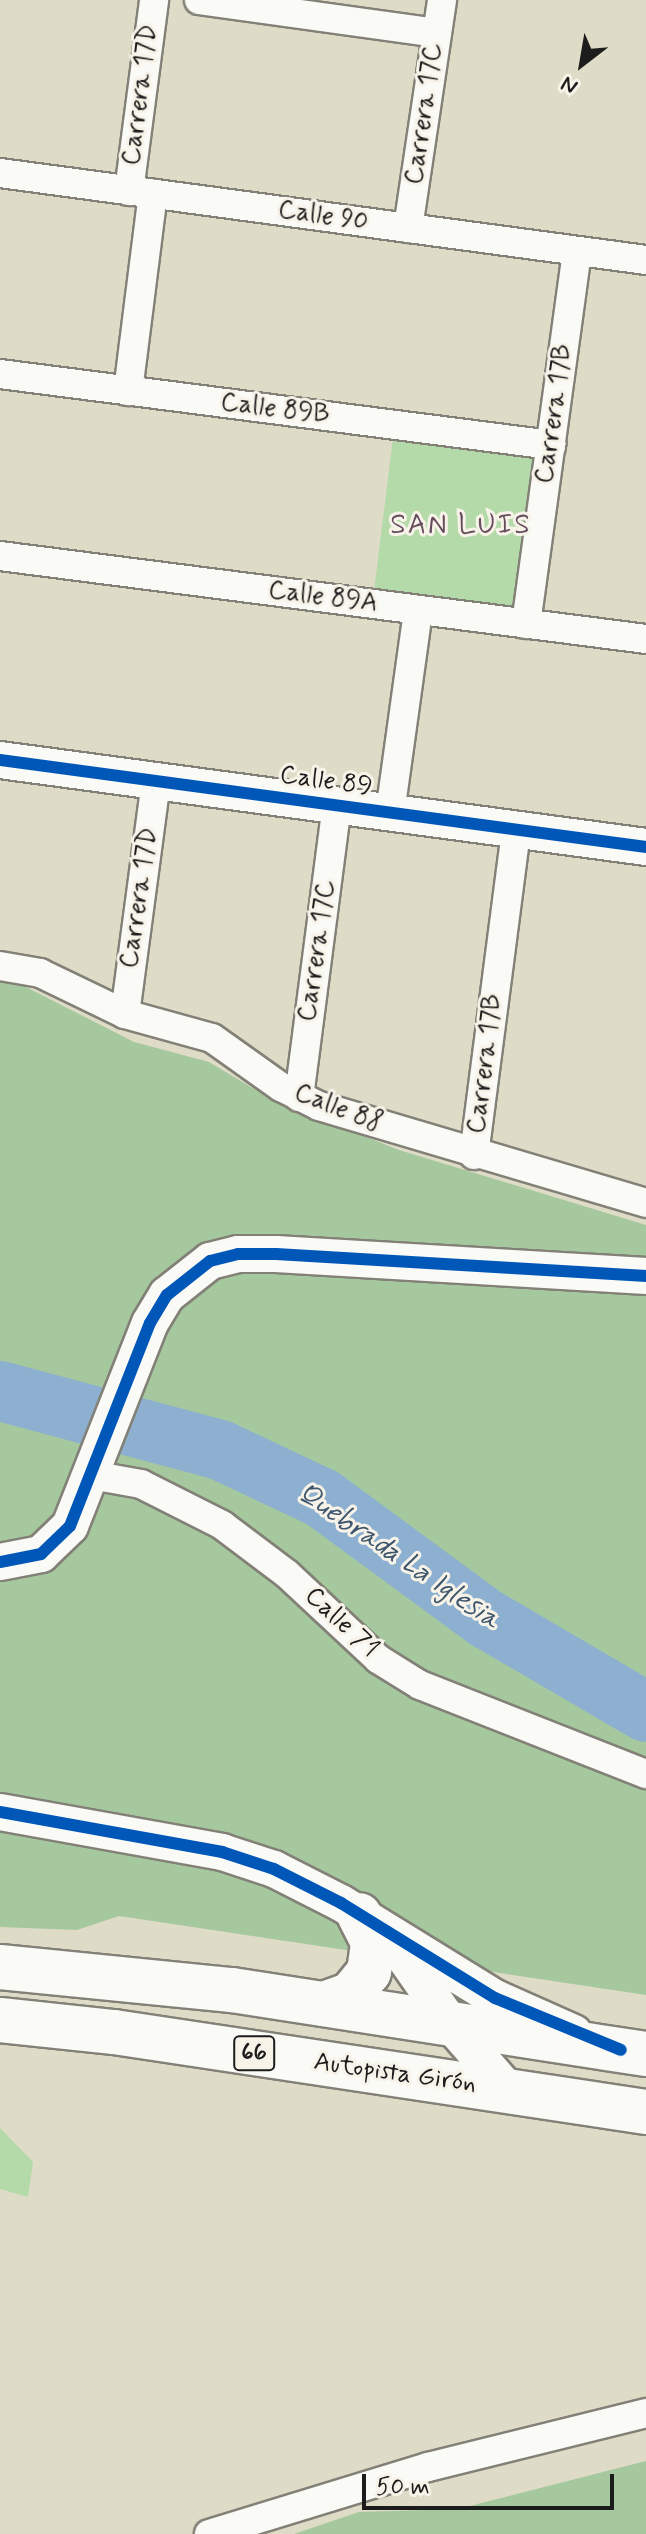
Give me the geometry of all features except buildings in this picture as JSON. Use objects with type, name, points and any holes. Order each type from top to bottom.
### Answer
[{"type":"highway","points":[[324,2004],[351,1994],[369,1972],[373,1942],[359,1915]]},
{"type":"highway","name":"66","points":[[0,1967],[153,1980],[634,2052]]},
{"type":"highway","name":"Autopista Girón","points":[[0,2020],[646,2112]]},
{"type":"street","name":"Carrera 17D","points":[[128,391],[154,0]]},
{"type":"street","points":[[199,0],[437,33]]},
{"type":"street","name":"Carrera 17C","points":[[408,228],[442,0]]},
{"type":"street","name":"Calle 90","points":[[0,173],[646,260]]},
{"type":"street","name":"Carrera 17B","points":[[526,624],[577,251]]},
{"type":"street","name":"Calle 89B","points":[[0,374],[551,445]]},
{"type":"street","name":"Calle 89A","points":[[0,556],[646,639]]},
{"type":"street","points":[[390,813],[418,610]]},
{"type":"street","name":"Calle 89","points":[[0,760],[646,847]]},
{"type":"street","name":"Carrera 17D","points":[[125,1014],[156,781]]},
{"type":"street","name":"Carrera 17C","points":[[299,1097],[337,806]]},
{"type":"street","name":"Carrera 17B","points":[[474,1155],[516,830]]},
{"type":"street","name":"Calle 88","points":[[0,966],[40,973],[125,1014],[212,1038],[299,1097],[474,1155],[646,1203]]},
{"type":"street","points":[[0,1562],[41,1554],[59,1540],[80,1507],[122,1390],[167,1295],[210,1261],[238,1254],[646,1276]]},
{"type":"street","name":"Calle 71","points":[[97,1460],[222,1525],[319,1601],[378,1659],[420,1685],[646,1774]]},
{"type":"street","points":[[0,1812],[222,1852],[274,1869],[359,1915],[495,1998],[634,2052]]},
{"type":"street","points":[[359,1915],[409,1961],[453,2027],[508,2090]]},
{"type":"street","points":[[209,2534],[401,2474],[646,2413]]},
{"type":"green space","points":[[393,438],[544,458],[525,611],[374,591]]},
{"type":"green space","points":[[0,982],[24,986],[134,1042],[209,1062],[273,1100],[399,1150],[646,1225],[646,1995],[119,1916],[77,1930],[0,1927]]},
{"type":"green space","points":[[0,2128],[33,2162],[28,2197],[0,2189]]},
{"type":"green space","points":[[646,2461],[646,2534],[294,2534],[359,2512],[458,2509]]},
{"type":"waterway","name":"Quebrada La Iglesia","points":[[0,1391],[220,1450],[322,1498],[487,1619],[646,1712]]},
{"type":"cycle path","points":[[0,760],[646,847]]},
{"type":"cycle path","points":[[0,1562],[41,1554],[70,1526],[150,1323],[167,1295],[210,1261],[238,1254],[276,1254],[646,1276]]},
{"type":"cycle path","points":[[0,1812],[222,1852],[274,1869],[341,1903],[495,1998],[621,2050]]},
{"type":"district","name":"SAN LUIS","points":[[461,526]]}]
